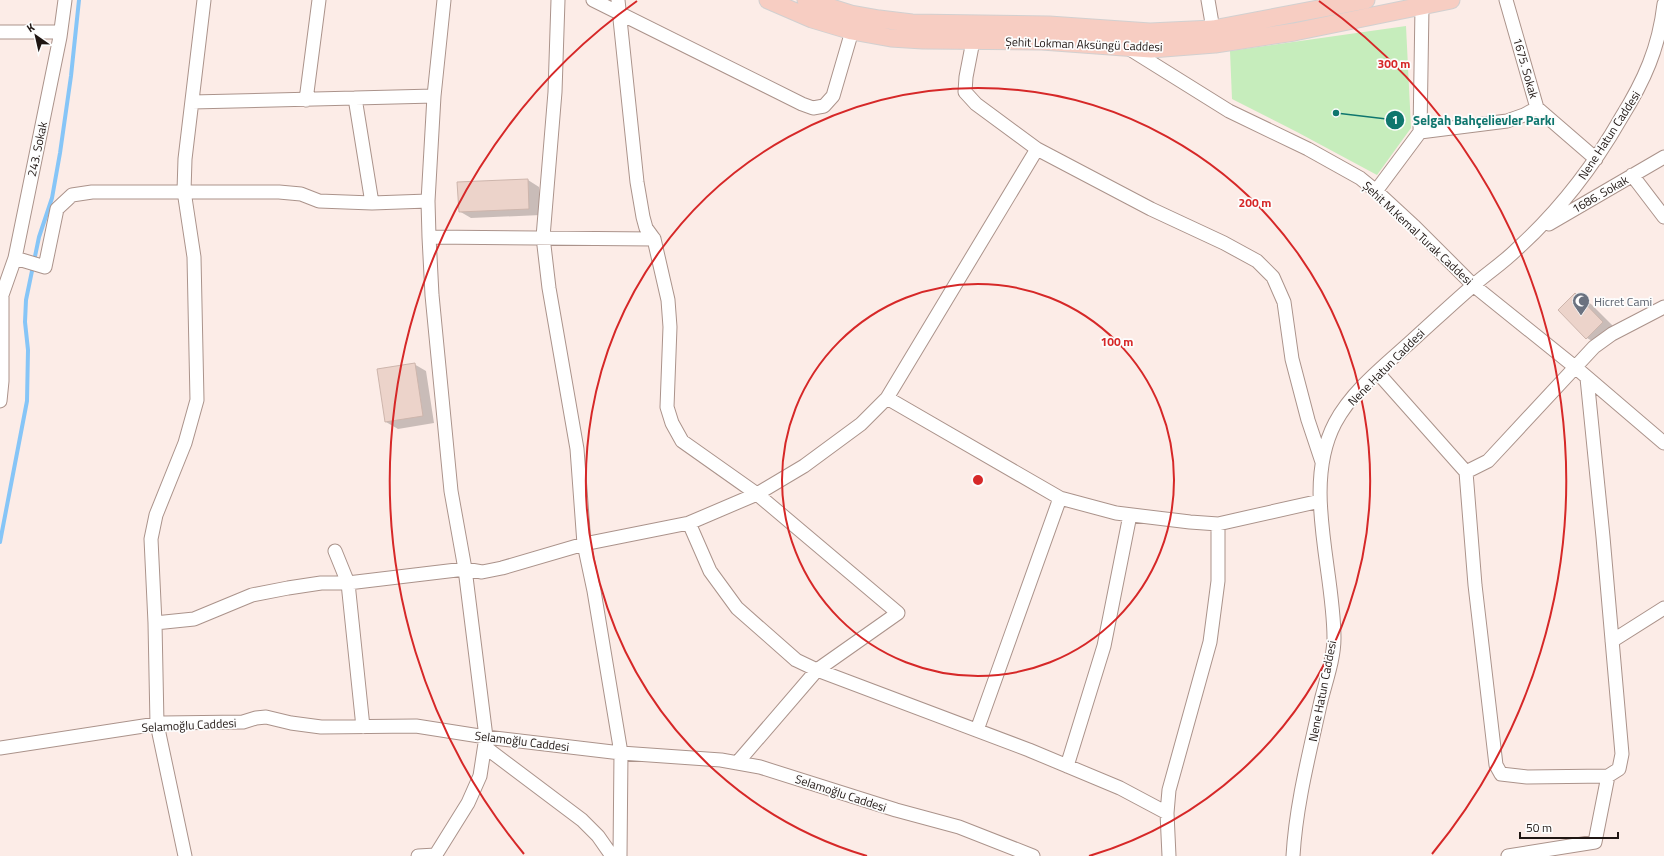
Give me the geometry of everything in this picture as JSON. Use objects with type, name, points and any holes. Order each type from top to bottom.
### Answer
[{"type":"main road","name":"Şehit Lokman Aksüngü Caddesi","points":[[768,0],[812,19],[852,31],[891,38],[973,41],[1042,41],[1151,49],[1215,44],[1294,32],[1422,7],[1450,0]]},
{"type":"main road","name":"Şehit Lokman Aksüngü Caddesi","points":[[806,0],[851,14],[912,23],[1049,25],[1150,32],[1213,29],[1366,0]]},
{"type":"street","name":"243. Sokak","points":[[0,401],[2,381],[1,295],[15,258],[65,0]]},
{"type":"street","points":[[186,856],[156,724],[155,623],[151,539],[156,515],[185,443],[197,400],[194,257],[184,192],[185,159],[204,0]]},
{"type":"street","points":[[306,100],[319,0]]},
{"type":"street","points":[[418,856],[436,855],[468,803],[480,776],[486,742],[465,569],[451,490],[432,295],[428,201],[434,96],[444,0]]},
{"type":"street","points":[[558,0],[555,92],[543,237],[549,288],[577,449],[584,544],[594,591],[621,753],[620,856]]},
{"type":"street","points":[[593,0],[802,104],[814,108],[824,106],[832,96],[852,31]]},
{"type":"street","points":[[618,0],[636,182],[643,218],[646,228],[654,239],[668,300],[670,327],[667,407],[672,424],[682,441],[756,494],[898,613],[817,670],[737,763]]},
{"type":"street","points":[[1208,0],[1213,29]]},
{"type":"street","name":"1675. Sokak","points":[[1506,0],[1537,108],[1596,159]]},
{"type":"street","name":"Nene Hatun Caddesi","points":[[1293,856],[1296,820],[1334,640],[1333,618],[1320,502],[1320,480],[1322,462],[1327,442],[1336,421],[1354,397],[1378,373],[1473,285],[1536,232],[1570,194],[1596,159],[1640,86],[1658,40],[1664,4]]},
{"type":"street","points":[[1376,190],[1420,132],[1422,7]]},
{"type":"street","points":[[0,32],[60,32]]},
{"type":"street","points":[[973,41],[966,77],[965,92],[976,104],[1037,149],[1151,209],[1224,242],[1257,261],[1274,277],[1284,302],[1292,359],[1308,420],[1322,462]]},
{"type":"street","name":"Şehit M.Kemal Turak Caddesi","points":[[1128,48],[1228,111],[1283,136],[1337,164],[1376,190],[1473,285],[1662,439]]},
{"type":"street","points":[[192,102],[434,96]]},
{"type":"street","points":[[355,98],[372,203]]},
{"type":"street","points":[[1420,132],[1507,121],[1524,115],[1537,108]]},
{"type":"street","points":[[155,623],[194,619],[252,595],[321,583],[348,583],[465,569],[482,572],[502,568],[584,544],[689,523],[756,494],[804,466],[861,424],[887,398],[1037,149]]},
{"type":"street","name":"1686. Sokak","points":[[1536,232],[1664,157]]},
{"type":"street","points":[[1632,175],[1664,217]]},
{"type":"street","points":[[15,258],[45,267],[57,209],[72,195],[92,192],[279,192],[301,194],[319,201],[372,203],[428,201]]},
{"type":"street","points":[[429,236],[654,239]]},
{"type":"street","points":[[1466,472],[1488,461],[1594,347],[1612,334],[1664,307]]},
{"type":"street","points":[[1378,373],[1466,472],[1475,585],[1496,765],[1501,774],[1527,777],[1608,776],[1619,769],[1622,754],[1587,378]]},
{"type":"street","points":[[887,398],[1060,498],[1130,515],[1218,524],[1320,502]]},
{"type":"street","points":[[977,730],[1060,498]]},
{"type":"street","points":[[1068,766],[1104,646],[1130,515]]},
{"type":"street","points":[[689,523],[710,571],[737,608],[796,660],[817,670],[1068,766],[1120,788],[1167,813]]},
{"type":"street","points":[[1169,856],[1167,813],[1169,790],[1210,642],[1218,581],[1218,524]]},
{"type":"street","points":[[335,551],[348,583],[363,727]]},
{"type":"street","points":[[1612,641],[1664,608]]},
{"type":"street","name":"Selamoğlu Caddesi","points":[[0,748],[156,724],[243,722],[266,717],[291,723],[321,727],[416,726],[486,742],[721,760],[760,767],[896,810],[959,827],[1030,856]]},
{"type":"street","points":[[486,742],[582,820],[598,836],[612,856]]},
{"type":"street","points":[[1508,856],[1596,842],[1608,776]]},
{"type":"green space","points":[[1406,26],[1411,128],[1377,175],[1232,99],[1230,51]]},
{"type":"building","points":[[528,179],[529,209],[459,212],[457,182]]},
{"type":"building","name":"Hicret Cami","points":[[1575,293],[1603,322],[1586,339],[1558,310]]},
{"type":"building","points":[[415,363],[423,416],[385,422],[377,369]]},
{"type":"waterway","points":[[0,542],[27,401],[28,350],[25,322],[26,300],[39,237],[52,198],[60,153],[71,76],[79,0]]},
{"type":"place","name":"Selgah Bahçelievler Parkı","points":[[1336,113]]},
{"type":"place","name":"Hicret Cami","points":[[1581,316]]}]
